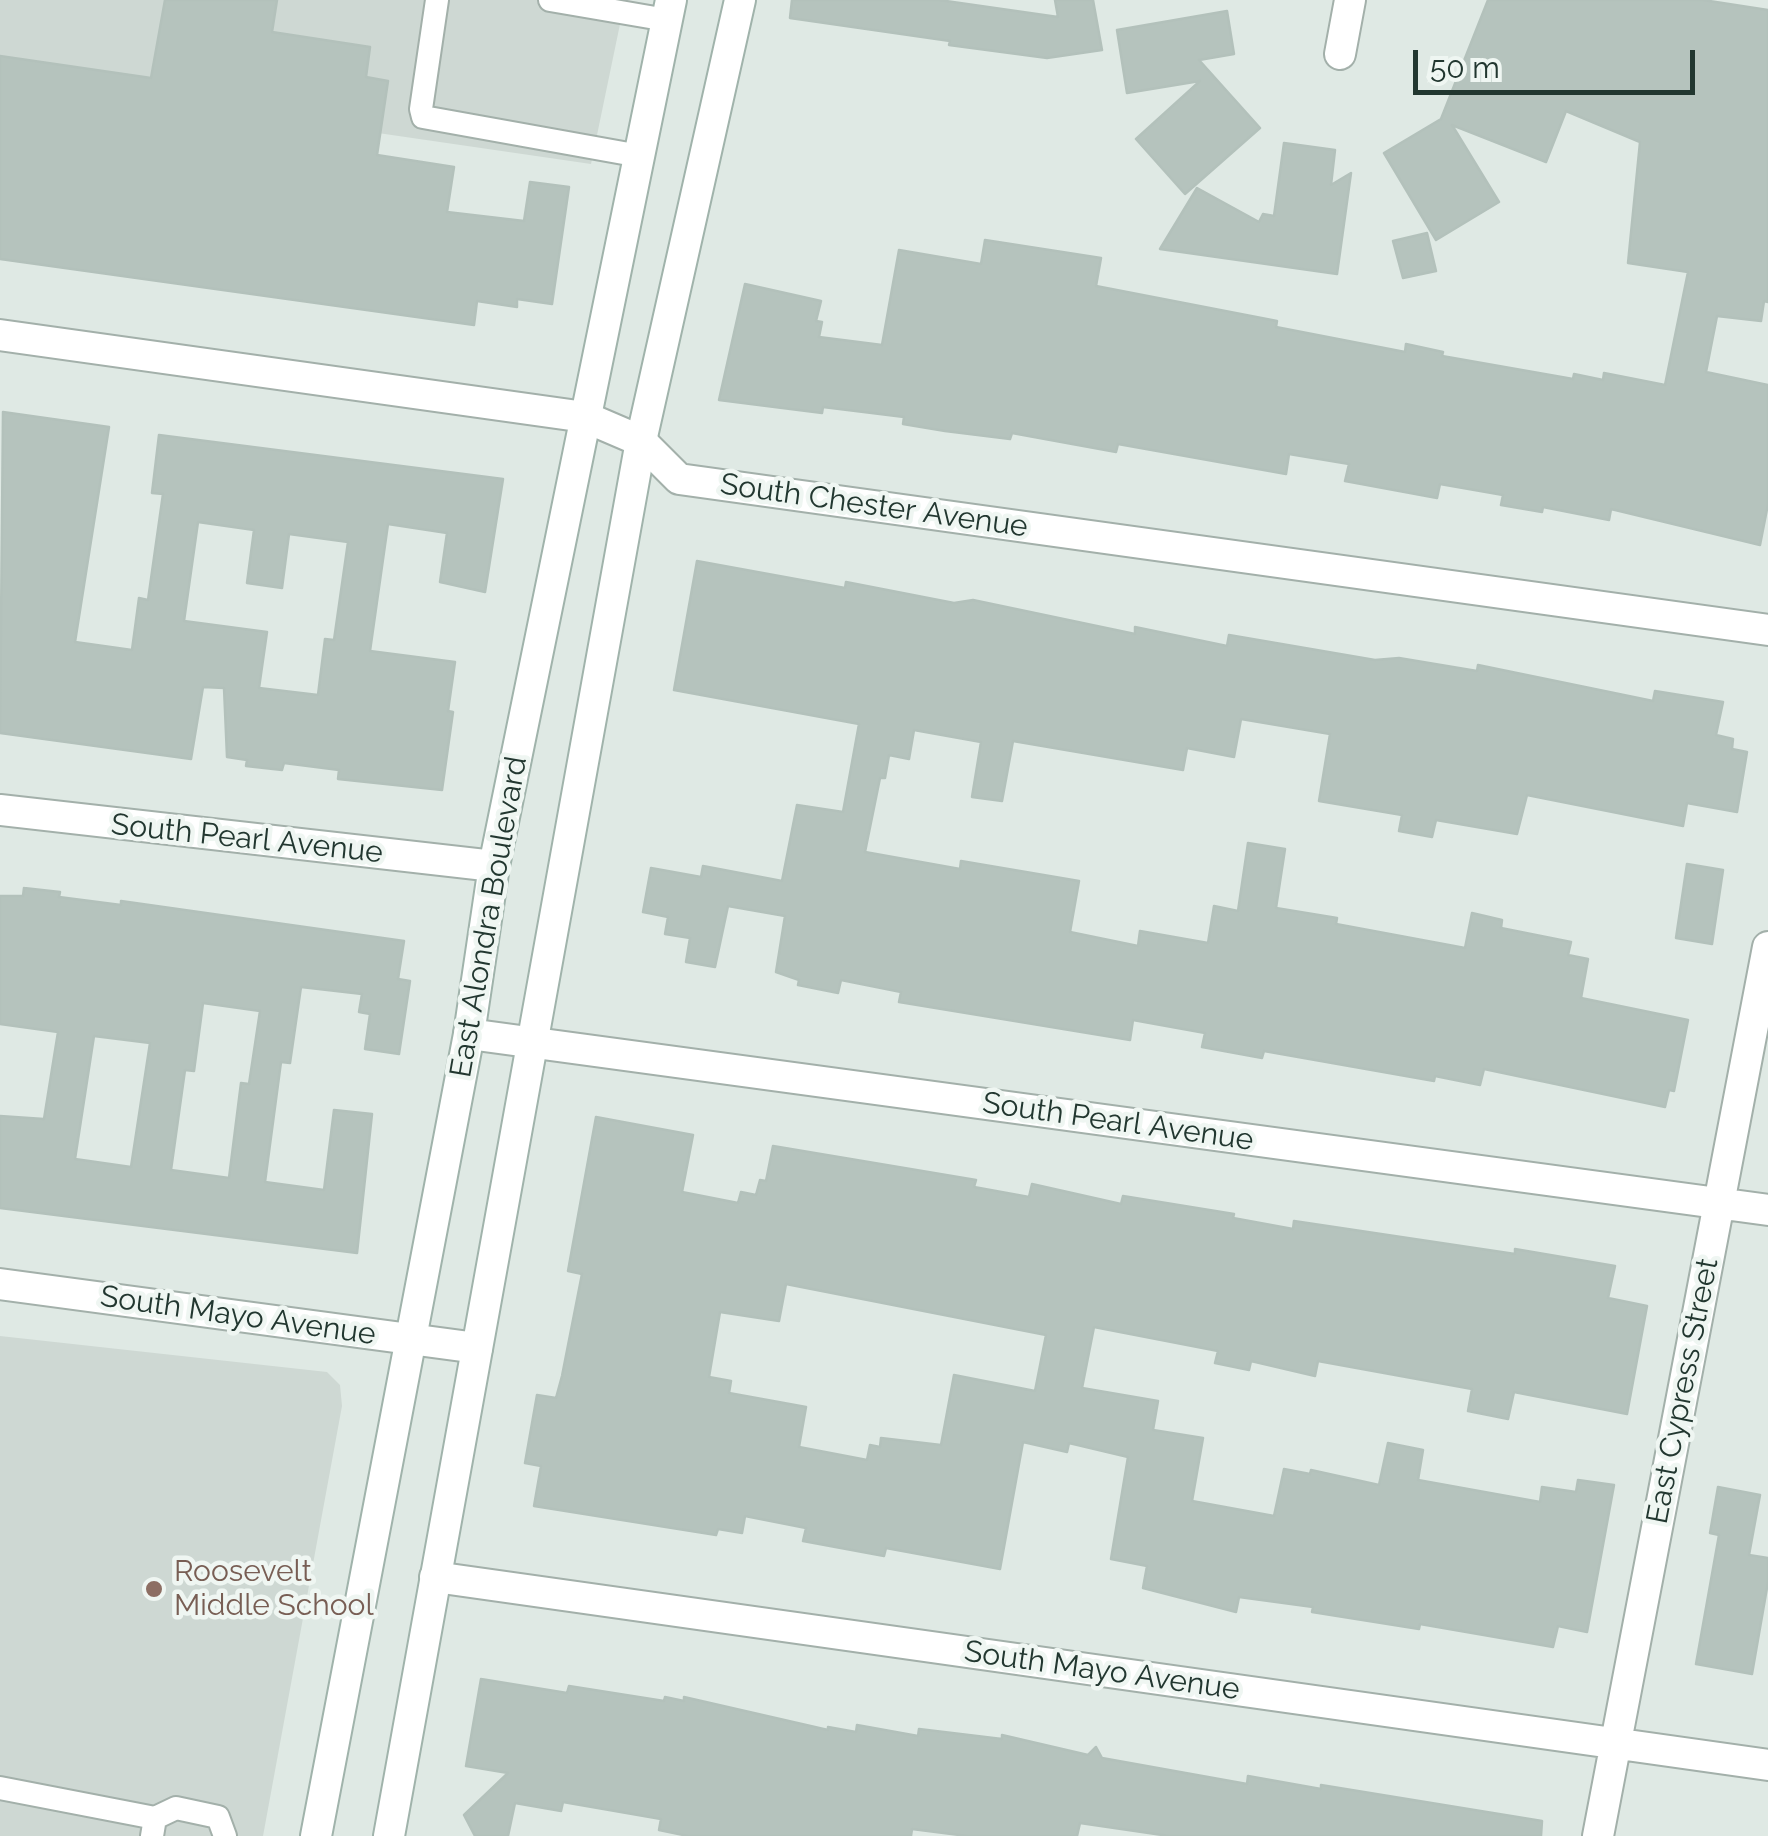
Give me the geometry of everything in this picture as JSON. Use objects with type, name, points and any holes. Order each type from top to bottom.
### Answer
[{"type":"street","points":[[389,1836],[641,441],[740,0]]},
{"type":"street","points":[[1340,54],[1350,0]]},
{"type":"street","name":"East Alondra Boulevard","points":[[316,1836],[469,1034],[494,866],[669,10]]},
{"type":"street","name":"South Chester Avenue","points":[[0,335],[585,417],[641,441],[679,478],[1768,630]]},
{"type":"street","name":"South Pearl Avenue","points":[[0,810],[494,866]]},
{"type":"street","name":"East Cypress Street","points":[[1598,1836],[1768,947]]},
{"type":"street","name":"South Pearl Avenue","points":[[469,1034],[1768,1210]]},
{"type":"street","name":"South Mayo Avenue","points":[[0,1284],[477,1348]]},
{"type":"street","name":"South Mayo Avenue","points":[[436,1578],[1768,1764]]},
{"type":"lane","points":[[437,0],[420,109],[424,117],[640,156]]},
{"type":"lane","points":[[550,0],[669,10]]},
{"type":"lane","points":[[0,1788],[154,1827],[176,1808],[213,1815],[222,1822],[224,1836]]},
{"type":"shaded area","points":[[0,0],[625,0],[591,164],[0,78]]},
{"type":"shaded area","name":"Roosevelt Middle School","points":[[0,1336],[327,1372],[340,1385],[342,1406],[263,1836],[0,1836]]},
{"type":"building","points":[[165,0],[277,0],[272,32],[370,47],[366,77],[388,81],[377,155],[454,167],[447,212],[524,221],[530,182],[569,187],[552,304],[517,299],[517,307],[477,301],[474,325],[0,259],[0,56],[151,78]]},
{"type":"building","points":[[792,0],[939,0],[1058,17],[1055,0],[1093,0],[1102,50],[1047,58],[949,45],[950,41],[790,18]]},
{"type":"building","points":[[1488,0],[1703,0],[1768,10],[1768,302],[1764,301],[1761,321],[1717,316],[1706,372],[1768,385],[1768,504],[1760,545],[1611,509],[1609,520],[1543,507],[1542,512],[1501,505],[1503,495],[1440,484],[1437,498],[1345,481],[1349,464],[1289,454],[1286,474],[1118,444],[1116,452],[1012,433],[1010,439],[945,431],[903,424],[904,417],[823,407],[822,413],[719,400],[745,284],[821,301],[816,321],[822,322],[819,337],[882,345],[899,250],[981,264],[985,240],[1101,258],[1096,286],[1277,321],[1276,327],[1405,352],[1406,344],[1443,352],[1442,356],[1573,379],[1574,374],[1603,380],[1604,373],[1665,385],[1688,272],[1628,263],[1640,142],[1566,111],[1546,162],[1452,125],[1499,202],[1436,240],[1384,153],[1441,119]]},
{"type":"building","points":[[1227,11],[1234,54],[1199,60],[1260,128],[1185,194],[1136,139],[1200,81],[1127,93],[1117,30]]},
{"type":"building","points":[[1284,143],[1335,150],[1331,185],[1351,173],[1337,274],[1160,249],[1197,188],[1259,222],[1263,214],[1274,216]]},
{"type":"building","points":[[1427,233],[1436,271],[1403,278],[1393,241]]},
{"type":"building","points":[[3,412],[109,427],[75,642],[132,650],[139,598],[148,600],[163,494],[152,493],[159,435],[503,479],[485,592],[440,582],[447,533],[388,524],[370,651],[455,662],[448,711],[453,712],[442,790],[338,779],[339,770],[284,763],[282,770],[246,766],[247,760],[227,757],[224,688],[203,687],[191,759],[0,733]],"holes":[[[198,522],[254,530],[247,583],[282,588],[289,534],[348,542],[334,640],[325,639],[318,695],[259,688],[267,632],[184,621]]]},
{"type":"building","points":[[697,561],[845,588],[846,582],[954,603],[973,600],[1135,634],[1135,627],[1227,646],[1229,635],[1375,660],[1399,658],[1477,671],[1478,665],[1653,701],[1655,691],[1723,702],[1716,735],[1733,739],[1732,749],[1747,752],[1737,812],[1687,803],[1683,826],[1527,795],[1517,834],[1436,820],[1432,837],[1399,831],[1402,815],[1319,801],[1330,734],[1241,719],[1234,757],[1187,748],[1183,770],[1013,741],[1002,801],[972,797],[981,742],[914,730],[909,759],[889,755],[885,778],[880,778],[865,852],[960,869],[961,861],[1079,881],[1070,932],[1138,946],[1140,931],[1208,943],[1214,906],[1238,911],[1248,843],[1285,849],[1276,908],[1337,918],[1336,924],[1465,948],[1472,913],[1502,920],[1501,928],[1571,942],[1568,955],[1588,959],[1581,998],[1688,1020],[1674,1091],[1669,1090],[1665,1107],[1484,1069],[1480,1085],[1435,1076],[1434,1081],[1264,1051],[1262,1058],[1202,1047],[1205,1033],[1133,1020],[1130,1040],[899,1002],[901,992],[841,980],[838,993],[798,985],[799,980],[776,972],[785,916],[728,906],[715,967],[686,962],[690,938],[665,934],[668,917],[643,912],[651,868],[701,877],[703,866],[782,881],[797,805],[843,812],[859,724],[674,690]]},
{"type":"building","points":[[1687,864],[1723,870],[1712,944],[1676,938]]},
{"type":"building","points":[[24,888],[60,892],[59,897],[121,905],[121,901],[404,941],[398,979],[410,981],[399,1054],[365,1049],[370,1014],[359,1012],[362,994],[301,987],[290,1063],[281,1062],[265,1182],[324,1190],[334,1110],[372,1114],[357,1253],[0,1208],[0,1116],[44,1119],[58,1032],[0,1024],[0,896],[23,896]],"holes":[[[203,1003],[260,1011],[249,1084],[241,1083],[229,1178],[171,1170],[185,1070],[194,1071]],[[94,1036],[150,1043],[131,1167],[75,1159]]]},
{"type":"building","points":[[596,1117],[693,1135],[682,1192],[738,1203],[741,1192],[756,1195],[760,1180],[766,1181],[773,1146],[976,1180],[974,1187],[1029,1197],[1032,1184],[1121,1204],[1123,1196],[1234,1214],[1233,1218],[1293,1229],[1294,1221],[1615,1266],[1608,1298],[1647,1306],[1627,1414],[1514,1392],[1508,1419],[1468,1411],[1472,1389],[1318,1361],[1315,1376],[1251,1361],[1249,1370],[1215,1363],[1218,1351],[1094,1327],[1082,1388],[1158,1401],[1153,1430],[1203,1438],[1192,1501],[1274,1516],[1284,1469],[1310,1474],[1311,1470],[1379,1485],[1388,1443],[1423,1450],[1418,1480],[1540,1502],[1542,1487],[1576,1492],[1578,1480],[1614,1485],[1587,1632],[1558,1626],[1553,1647],[1420,1624],[1419,1629],[1312,1612],[1313,1607],[1239,1597],[1236,1612],[1143,1588],[1147,1566],[1111,1559],[1128,1457],[1069,1443],[1067,1452],[1023,1442],[1000,1569],[886,1548],[884,1556],[803,1541],[806,1528],[745,1516],[742,1533],[718,1529],[716,1535],[534,1506],[541,1466],[525,1463],[537,1395],[556,1398],[562,1376],[582,1274],[568,1271]],"holes":[[[786,1284],[1046,1335],[1035,1391],[954,1375],[941,1445],[881,1438],[880,1447],[870,1445],[867,1460],[799,1447],[806,1407],[729,1393],[731,1381],[709,1377],[720,1312],[779,1321]]]},
{"type":"building","points":[[1718,1487],[1760,1495],[1749,1555],[1768,1558],[1768,1582],[1752,1674],[1696,1664],[1719,1535],[1710,1533]]},
{"type":"building","points":[[481,1679],[567,1693],[569,1686],[664,1701],[665,1697],[684,1701],[684,1697],[828,1730],[856,1732],[857,1725],[918,1736],[919,1729],[1002,1739],[1002,1735],[1088,1755],[1096,1747],[1102,1758],[1247,1784],[1248,1776],[1321,1789],[1321,1785],[1542,1821],[1541,1836],[1169,1836],[1080,1823],[1077,1836],[967,1836],[912,1829],[911,1836],[688,1836],[659,1830],[661,1819],[563,1802],[561,1811],[515,1803],[508,1836],[475,1836],[464,1815],[508,1773],[466,1766]]},
{"type":"place","name":"Roosevelt Middle School","points":[[154,1589]]}]
